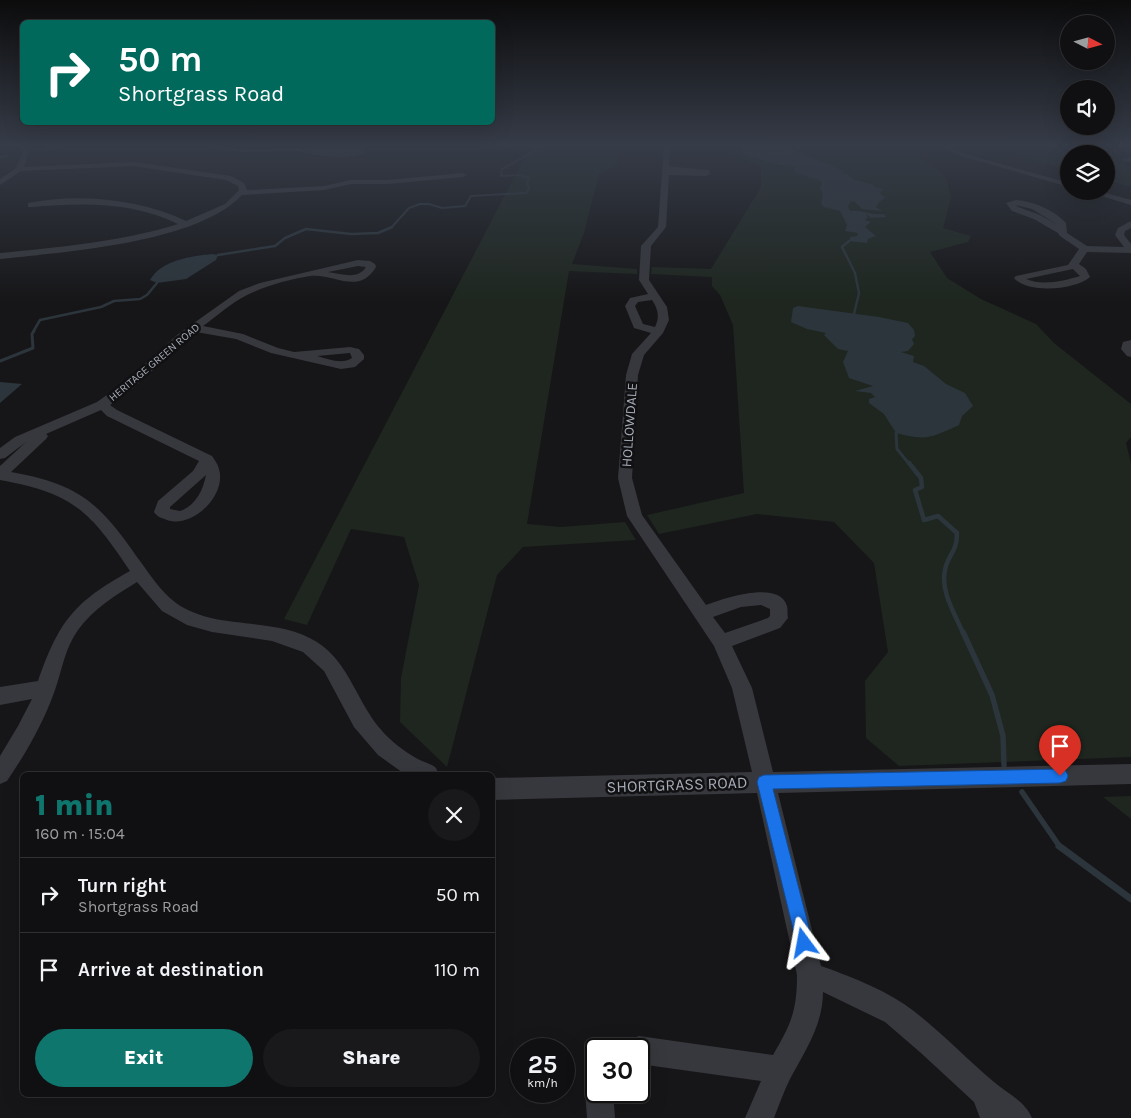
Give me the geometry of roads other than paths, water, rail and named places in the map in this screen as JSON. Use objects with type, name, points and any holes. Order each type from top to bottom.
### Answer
[{"type":"street","points":[[0,256],[64,249],[105,242],[186,224],[220,212],[238,197]]},
{"type":"street","points":[[655,296],[634,300],[630,306],[638,326],[659,331],[664,320],[662,307],[655,296],[644,280],[646,246],[662,227],[664,197]]},
{"type":"street","points":[[1115,198],[1131,203]]},
{"type":"street","points":[[31,205],[82,202],[129,204],[158,210],[186,224]]},
{"type":"street","points":[[1062,231],[1062,223],[1044,211],[1020,203],[1010,203],[1014,208],[1037,217],[1062,231],[1063,234],[1085,249],[1131,250]]},
{"type":"street","points":[[1131,224],[1121,230],[1118,235],[1131,250]]},
{"type":"street","points":[[1073,265],[1083,271],[1085,277],[1047,285],[1022,283],[1019,278],[1073,265],[1076,263],[1079,253],[1085,249]]},
{"type":"street","name":"HERITAGE GREEN ROAD","points":[[0,455],[20,440],[102,405],[129,385],[169,346],[243,294],[264,285],[311,273]]},
{"type":"street","points":[[193,328],[239,336],[275,351],[295,355]]},
{"type":"street","name":"HOLLOWDALE","points":[[659,331],[638,354],[632,375],[625,478],[635,516],[721,642],[742,688],[804,943],[810,975],[810,1001],[802,1031],[780,1070],[759,1118]]},
{"type":"street","points":[[1131,343],[1127,344],[1127,350],[1131,354]]},
{"type":"street","points":[[102,405],[112,413],[207,459]]},
{"type":"street","name":"HERITAGE GREEN ROAD","points":[[0,474],[50,427]]},
{"type":"street","points":[[0,474],[48,486],[66,493],[86,505],[100,518],[158,598],[174,610],[191,619],[216,627],[269,632],[310,646],[327,660],[339,676],[353,708],[383,747],[405,765],[421,772]]},
{"type":"street","points":[[0,774],[25,736],[46,688],[61,643],[72,624],[81,613],[102,595],[140,573]]},
{"type":"street","points":[[701,614],[759,597],[773,601],[778,606],[779,618],[774,623],[721,642]]},
{"type":"street","points":[[0,696],[46,688]]},
{"type":"street","name":"SHORTGRASS ROAD","points":[[495,789],[1131,774]]},
{"type":"street","points":[[810,975],[839,985],[894,1013],[931,1043],[990,1105],[1018,1118]]},
{"type":"street","points":[[650,1052],[780,1070]]},
{"type":"street","points":[[600,1103],[601,1118]]},
{"type":"waterway","points":[[392,227],[409,208],[420,204],[429,204],[442,208],[465,206],[470,197]]},
{"type":"waterway","points":[[218,255],[275,246],[285,238],[306,229],[351,234],[378,233],[392,227]]},
{"type":"waterway","points":[[849,241],[842,247],[855,273],[859,293],[854,314]]},
{"type":"waterway","points":[[33,332],[40,320],[101,307],[114,301],[140,299],[147,295],[157,283]]},
{"type":"waterway","points":[[0,361],[33,348],[32,334],[34,331]]},
{"type":"waterway","points":[[896,433],[897,449],[910,465]]},
{"type":"waterway","points":[[909,463],[921,478],[922,487],[915,490],[924,520],[938,516],[957,533],[956,545],[946,565],[944,578],[946,594],[963,633]]},
{"type":"waterway","points":[[963,632],[992,695],[1003,736],[1004,765]]},
{"type":"waterway","points":[[1022,792],[1060,846]]},
{"type":"waterway","points":[[1060,846],[1131,899]]}]
